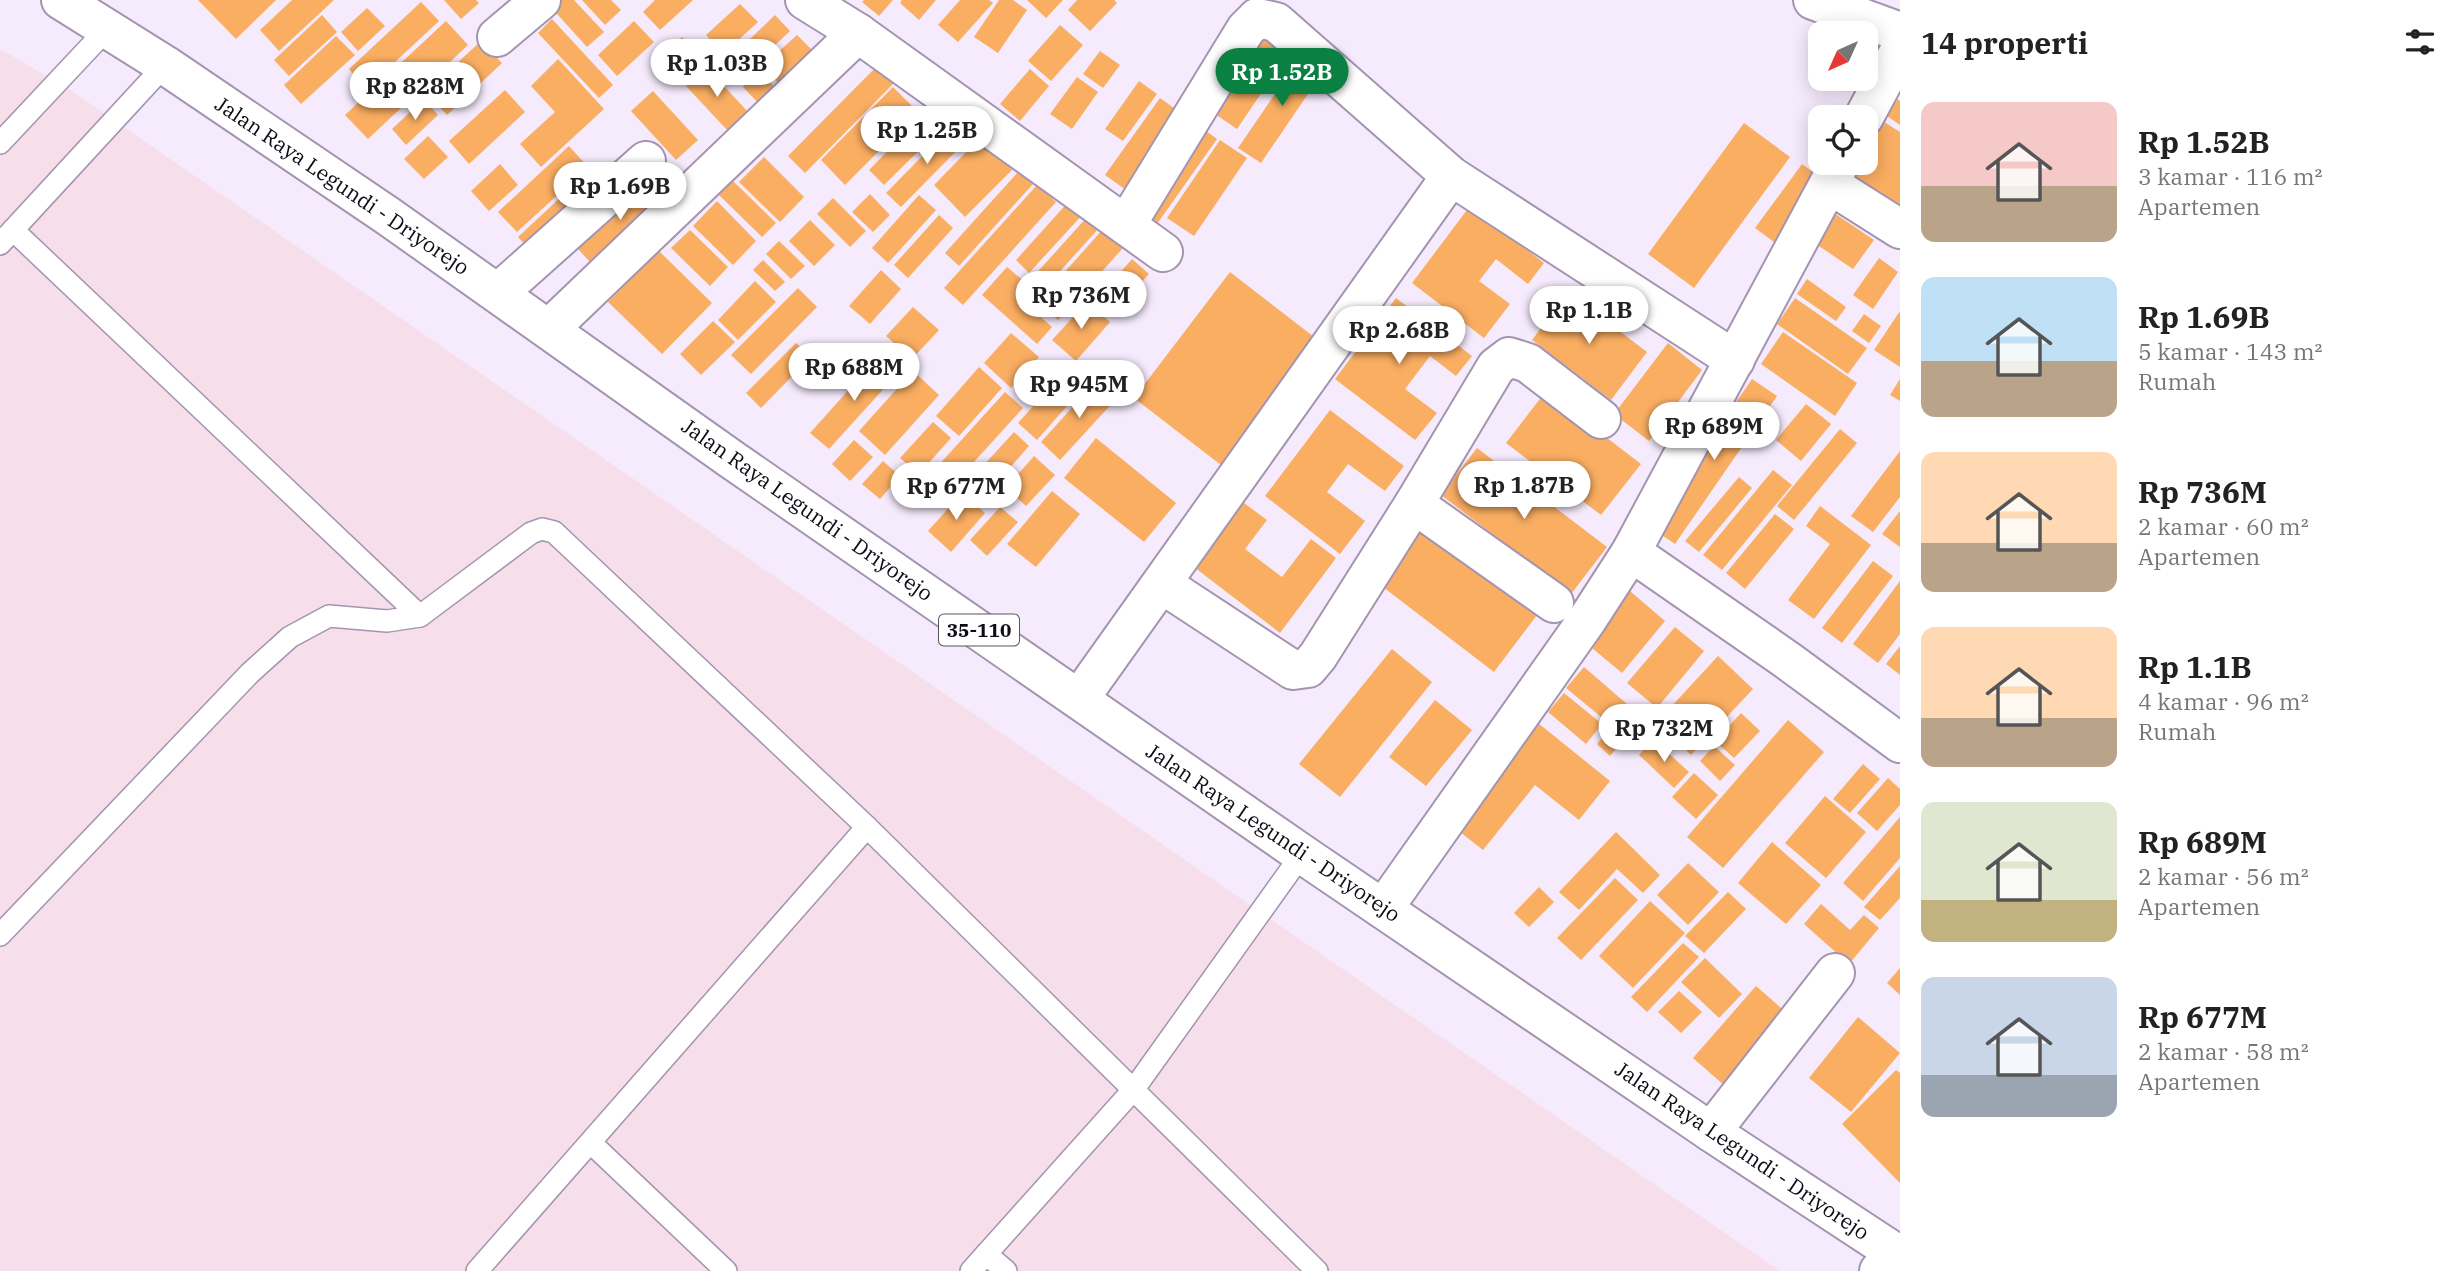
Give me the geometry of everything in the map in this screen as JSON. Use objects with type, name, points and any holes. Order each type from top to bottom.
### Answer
[{"type":"street","name":"Jalan Raya Legundi - Driyorejo","points":[[61,0],[164,65],[388,216],[1302,854],[1894,1257]]},
{"type":"street","points":[[497,37],[541,0]]},
{"type":"street","points":[[805,0],[858,33],[1163,252]]},
{"type":"street","points":[[1813,0],[1900,32]]},
{"type":"street","points":[[1126,225],[1246,29],[1257,18],[1276,22],[1451,176],[1735,360]]},
{"type":"street","points":[[549,329],[858,33]]},
{"type":"street","points":[[1870,105],[1900,50]]},
{"type":"street","points":[[498,293],[646,161]]},
{"type":"street","points":[[1383,909],[1587,620],[1631,552],[1834,175]]},
{"type":"street","points":[[1836,175],[1900,229]]},
{"type":"street","points":[[1079,699],[1451,176]]},
{"type":"street","points":[[1162,584],[1293,670],[1308,668],[1414,504],[1496,367],[1509,357],[1528,363],[1601,419]]},
{"type":"street","points":[[1414,504],[1554,603]]},
{"type":"street","points":[[1631,552],[1787,660],[1900,743]]},
{"type":"street","points":[[1711,1132],[1835,973]]},
{"type":"lane","points":[[0,143],[107,29]]},
{"type":"lane","points":[[164,65],[7,237],[420,616]]},
{"type":"lane","points":[[0,935],[250,673],[290,637],[329,616],[387,621],[420,616],[531,533],[542,529],[554,532],[867,827],[1317,1271]]},
{"type":"lane","points":[[477,1271],[867,827]]},
{"type":"lane","points":[[971,1271],[1134,1089],[1302,854]]},
{"type":"lane","points":[[591,1143],[726,1271]]},
{"type":"lane","points":[[986,1254],[1006,1271]]},
{"type":"shaded area","points":[[0,49],[66,87],[1780,1271],[0,1271]]},
{"type":"building","points":[[198,0],[276,0],[236,39]]},
{"type":"building","points":[[292,0],[334,0],[279,51],[260,30]]},
{"type":"building","points":[[444,0],[476,0],[479,3],[461,19]]},
{"type":"building","points":[[554,0],[574,0],[604,32],[587,47],[549,5]]},
{"type":"building","points":[[582,0],[611,0],[621,10],[605,25]]},
{"type":"building","points":[[655,0],[693,0],[660,30],[643,12]]},
{"type":"building","points":[[893,0],[879,16],[862,2]]},
{"type":"building","points":[[902,0],[936,0],[919,20],[900,3]]},
{"type":"building","points":[[960,0],[989,0],[993,3],[958,42],[938,25]]},
{"type":"building","points":[[999,0],[1013,0],[1027,10],[998,53],[974,37]]},
{"type":"building","points":[[1027,0],[1063,0],[1046,18]]},
{"type":"building","points":[[1077,0],[1114,0],[1117,3],[1090,31],[1068,10]]},
{"type":"building","points":[[421,2],[439,21],[366,89],[349,69]]},
{"type":"building","points":[[740,4],[758,22],[723,54],[706,35]]},
{"type":"building","points":[[367,8],[385,26],[358,51],[341,32]]},
{"type":"building","points":[[322,15],[337,32],[289,76],[274,60]]},
{"type":"building","points":[[775,15],[790,31],[736,82],[721,67]]},
{"type":"building","points":[[552,19],[613,85],[599,98],[538,33]]},
{"type":"building","points":[[446,21],[468,45],[368,139],[345,115]]},
{"type":"building","points":[[634,21],[654,42],[617,76],[598,55]]},
{"type":"building","points":[[1060,25],[1083,45],[1051,81],[1028,61]]},
{"type":"building","points":[[1269,29],[1293,46],[1237,129],[1212,112]]},
{"type":"building","points":[[1878,34],[1900,36],[1878,64]]},
{"type":"building","points":[[797,35],[818,56],[783,88],[763,66]]},
{"type":"building","points":[[336,36],[355,55],[301,104],[284,85]]},
{"type":"building","points":[[682,37],[701,58],[679,79],[659,58]]},
{"type":"building","points":[[481,41],[502,63],[447,115],[426,92]]},
{"type":"building","points":[[1100,51],[1120,65],[1103,88],[1083,74]]},
{"type":"building","points":[[1303,53],[1325,69],[1261,163],[1238,148]]},
{"type":"building","points":[[558,59],[604,109],[541,167],[520,144],[555,112],[531,86]]},
{"type":"building","points":[[878,65],[895,82],[805,173],[788,156]]},
{"type":"building","points":[[706,67],[749,113],[728,131],[686,86]]},
{"type":"building","points":[[1030,69],[1049,86],[1020,121],[1000,104]]},
{"type":"building","points":[[759,71],[779,91],[762,107],[743,87]]},
{"type":"building","points":[[1077,77],[1098,92],[1072,129],[1050,114]]},
{"type":"building","points":[[1139,81],[1157,94],[1123,141],[1105,129]]},
{"type":"building","points":[[893,87],[918,112],[845,185],[821,160]]},
{"type":"building","points":[[505,90],[525,112],[469,164],[449,141]]},
{"type":"building","points":[[653,91],[698,140],[676,160],[631,111]]},
{"type":"building","points":[[1160,98],[1181,113],[1126,190],[1105,175]]},
{"type":"building","points":[[424,99],[438,115],[406,145],[392,129]]},
{"type":"building","points":[[1897,99],[1900,101],[1900,125],[1887,116]]},
{"type":"building","points":[[928,110],[944,126],[884,185],[869,170]]},
{"type":"building","points":[[1881,120],[1900,132],[1900,219],[1842,182],[1846,175],[1878,175],[1878,125]]},
{"type":"building","points":[[1744,123],[1790,157],[1694,288],[1648,254]]},
{"type":"building","points":[[953,125],[968,139],[901,207],[886,193]]},
{"type":"building","points":[[1202,128],[1217,139],[1157,224],[1141,213]]},
{"type":"building","points":[[428,136],[448,157],[424,179],[404,159]]},
{"type":"building","points":[[980,138],[1012,170],[965,217],[934,185]]},
{"type":"building","points":[[1220,140],[1247,158],[1194,236],[1167,218]]},
{"type":"building","points":[[569,146],[588,167],[517,232],[498,212]]},
{"type":"building","points":[[764,157],[804,197],[780,222],[739,182]]},
{"type":"building","points":[[500,164],[518,185],[489,211],[471,191]]},
{"type":"building","points":[[1802,164],[1808,168],[1808,175],[1820,177],[1774,242],[1755,228]]},
{"type":"building","points":[[591,169],[608,186],[534,255],[518,237]]},
{"type":"building","points":[[1019,171],[1033,184],[959,266],[945,253]]},
{"type":"building","points":[[641,173],[671,205],[599,272],[570,240]]},
{"type":"building","points":[[733,181],[776,223],[762,237],[719,195]]},
{"type":"building","points":[[1037,185],[1056,202],[963,305],[944,288]]},
{"type":"building","points":[[870,194],[890,215],[873,232],[852,212]]},
{"type":"building","points":[[919,195],[936,210],[888,263],[872,248]]},
{"type":"building","points":[[833,198],[866,231],[850,247],[817,214]]},
{"type":"building","points":[[1070,200],[1084,213],[1029,273],[1016,260]]},
{"type":"building","points":[[717,201],[756,241],[733,265],[693,226]]},
{"type":"building","points":[[1470,206],[1544,263],[1528,284],[1496,259],[1479,281],[1510,304],[1484,338],[1412,283]]},
{"type":"building","points":[[1834,213],[1874,240],[1853,269],[1813,242]]},
{"type":"building","points":[[939,215],[953,228],[908,278],[894,265]]},
{"type":"building","points":[[1088,216],[1099,228],[1044,289],[1032,278]]},
{"type":"building","points":[[810,220],[835,245],[814,266],[789,241]]},
{"type":"building","points":[[1103,229],[1123,248],[1058,320],[1038,302]]},
{"type":"building","points":[[690,230],[728,267],[710,286],[671,248]]},
{"type":"building","points":[[779,241],[805,266],[791,279],[766,254]]},
{"type":"building","points":[[659,251],[712,303],[662,354],[608,302]]},
{"type":"building","points":[[1879,258],[1898,272],[1873,309],[1853,295]]},
{"type":"building","points":[[1132,259],[1149,274],[1115,311],[1099,297]]},
{"type":"building","points":[[763,260],[785,282],[775,291],[753,270]]},
{"type":"building","points":[[1007,267],[1026,283],[1016,295],[1052,327],[1037,344],[982,295]]},
{"type":"building","points":[[881,270],[901,289],[870,324],[849,306]]},
{"type":"building","points":[[1230,272],[1318,340],[1221,465],[1134,398]]},
{"type":"building","points":[[1807,279],[1846,307],[1836,321],[1797,294]]},
{"type":"building","points":[[755,281],[776,302],[738,340],[718,320]]},
{"type":"building","points":[[798,288],[817,307],[751,374],[731,355]]},
{"type":"building","points":[[1568,292],[1647,352],[1611,400],[1532,340]]},
{"type":"building","points":[[1396,298],[1472,356],[1456,376],[1430,356],[1405,389],[1437,413],[1415,440],[1335,379]]},
{"type":"building","points":[[1795,298],[1867,348],[1848,374],[1777,324]]},
{"type":"building","points":[[1087,302],[1110,322],[1076,361],[1052,340]]},
{"type":"building","points":[[913,307],[939,330],[912,359],[886,336]]},
{"type":"building","points":[[1900,311],[1900,367],[1874,350]]},
{"type":"building","points":[[1864,314],[1881,326],[1869,343],[1852,331]]},
{"type":"building","points":[[713,321],[735,342],[701,375],[680,354]]},
{"type":"building","points":[[1783,332],[1857,383],[1835,416],[1761,364]]},
{"type":"building","points":[[1011,333],[1039,357],[1011,388],[984,363]]},
{"type":"building","points":[[796,343],[811,357],[761,408],[746,393]]},
{"type":"building","points":[[1668,343],[1702,370],[1649,441],[1614,414]]},
{"type":"building","points":[[879,356],[898,373],[829,449],[810,433]]},
{"type":"building","points":[[1072,363],[1090,380],[1037,440],[1018,423]]},
{"type":"building","points":[[979,367],[1002,388],[959,436],[936,416]]},
{"type":"building","points":[[913,371],[939,395],[885,455],[859,431]]},
{"type":"building","points":[[1752,379],[1777,396],[1675,544],[1650,527]]},
{"type":"building","points":[[1900,379],[1900,401],[1890,395]]},
{"type":"building","points":[[1097,380],[1117,398],[1060,460],[1041,442]]},
{"type":"building","points":[[1546,391],[1641,464],[1601,515],[1506,443]]},
{"type":"building","points":[[1005,392],[1023,408],[944,495],[926,479]]},
{"type":"building","points":[[1806,404],[1831,424],[1801,461],[1776,440]]},
{"type":"building","points":[[1330,410],[1404,466],[1385,491],[1348,464],[1327,492],[1365,521],[1340,554],[1265,496]]},
{"type":"building","points":[[933,422],[951,438],[919,474],[900,458]]},
{"type":"building","points":[[1840,429],[1857,443],[1794,520],[1777,506]]},
{"type":"building","points":[[1014,432],[1029,446],[988,493],[972,478]]},
{"type":"building","points":[[1096,438],[1176,503],[1144,542],[1064,478]]},
{"type":"building","points":[[854,440],[873,457],[850,481],[832,464]]},
{"type":"building","points":[[1477,448],[1607,547],[1571,594],[1441,495]]},
{"type":"building","points":[[1900,451],[1900,497],[1873,532],[1851,516]]},
{"type":"building","points":[[1034,456],[1055,475],[1026,506],[1006,488]]},
{"type":"building","points":[[883,461],[900,476],[880,499],[862,484]]},
{"type":"building","points":[[1773,470],[1792,485],[1722,570],[1703,555]]},
{"type":"building","points":[[1739,477],[1752,488],[1699,552],[1685,541]]},
{"type":"building","points":[[1052,491],[1080,514],[1036,567],[1007,544]]},
{"type":"building","points":[[962,493],[985,513],[951,552],[928,531]]},
{"type":"building","points":[[1240,500],[1267,520],[1245,549],[1282,577],[1311,539],[1336,558],[1280,633],[1190,564]]},
{"type":"building","points":[[1820,506],[1871,545],[1814,619],[1788,600],[1830,544],[1806,526]]},
{"type":"building","points":[[1000,507],[1018,522],[987,556],[970,540]]},
{"type":"building","points":[[1900,511],[1900,547],[1882,534]]},
{"type":"building","points":[[1775,514],[1794,529],[1745,589],[1726,573]]},
{"type":"building","points":[[1426,523],[1540,611],[1494,672],[1379,584]]},
{"type":"building","points":[[1873,561],[1893,576],[1842,643],[1822,628]]},
{"type":"building","points":[[1900,581],[1900,634],[1878,663],[1853,644]]},
{"type":"building","points":[[1630,591],[1665,621],[1622,673],[1586,643]]},
{"type":"building","points":[[1675,627],[1704,651],[1657,708],[1627,683]]},
{"type":"building","points":[[1900,646],[1900,675],[1886,664]]},
{"type":"building","points":[[1392,649],[1432,682],[1340,797],[1299,764]]},
{"type":"building","points":[[1718,656],[1753,689],[1691,755],[1657,722]]},
{"type":"building","points":[[1584,667],[1642,717],[1610,756],[1597,744],[1612,726],[1566,688]]},
{"type":"building","points":[[1564,693],[1602,724],[1586,744],[1548,712]]},
{"type":"building","points":[[1435,700],[1472,730],[1426,786],[1389,757]]},
{"type":"building","points":[[1741,713],[1760,731],[1734,758],[1715,741]]},
{"type":"building","points":[[1788,720],[1824,752],[1723,868],[1687,837]]},
{"type":"building","points":[[1538,723],[1610,781],[1579,820],[1535,785],[1483,850],[1455,828]]},
{"type":"building","points":[[1653,739],[1689,772],[1674,788],[1639,755]]},
{"type":"building","points":[[1714,746],[1735,765],[1720,781],[1700,761]]},
{"type":"building","points":[[1863,764],[1880,779],[1850,813],[1833,799]]},
{"type":"building","points":[[1694,773],[1718,795],[1696,819],[1672,797]]},
{"type":"building","points":[[1888,778],[1900,789],[1900,805],[1877,831],[1857,813]]},
{"type":"building","points":[[1825,796],[1866,832],[1826,878],[1785,843]]},
{"type":"building","points":[[1900,817],[1900,858],[1863,901],[1843,883]]},
{"type":"building","points":[[1616,832],[1660,875],[1643,893],[1617,869],[1579,910],[1559,892]]},
{"type":"building","points":[[1772,842],[1821,885],[1786,924],[1738,883]]},
{"type":"building","points":[[1688,863],[1719,892],[1688,925],[1657,895]]},
{"type":"building","points":[[1900,866],[1900,898],[1880,920],[1864,907]]},
{"type":"building","points":[[1615,878],[1638,900],[1581,960],[1557,938]]},
{"type":"building","points":[[1539,887],[1554,902],[1529,927],[1514,913]]},
{"type":"building","points":[[1728,892],[1746,909],[1704,953],[1685,936]]},
{"type":"building","points":[[1650,901],[1685,933],[1633,988],[1599,956]]},
{"type":"building","points":[[1821,904],[1850,930],[1864,915],[1879,928],[1849,964],[1804,924]]},
{"type":"building","points":[[1683,943],[1699,957],[1647,1012],[1631,997]]},
{"type":"building","points":[[1705,958],[1742,994],[1719,1018],[1681,982]]},
{"type":"building","points":[[1900,968],[1900,995],[1887,983]]},
{"type":"building","points":[[1756,986],[1788,1014],[1725,1086],[1693,1058]]},
{"type":"building","points":[[1679,991],[1702,1012],[1681,1033],[1658,1012]]},
{"type":"building","points":[[1858,1017],[1900,1053],[1851,1112],[1809,1078]]},
{"type":"building","points":[[1896,1070],[1900,1073],[1900,1183],[1842,1124]]}]
